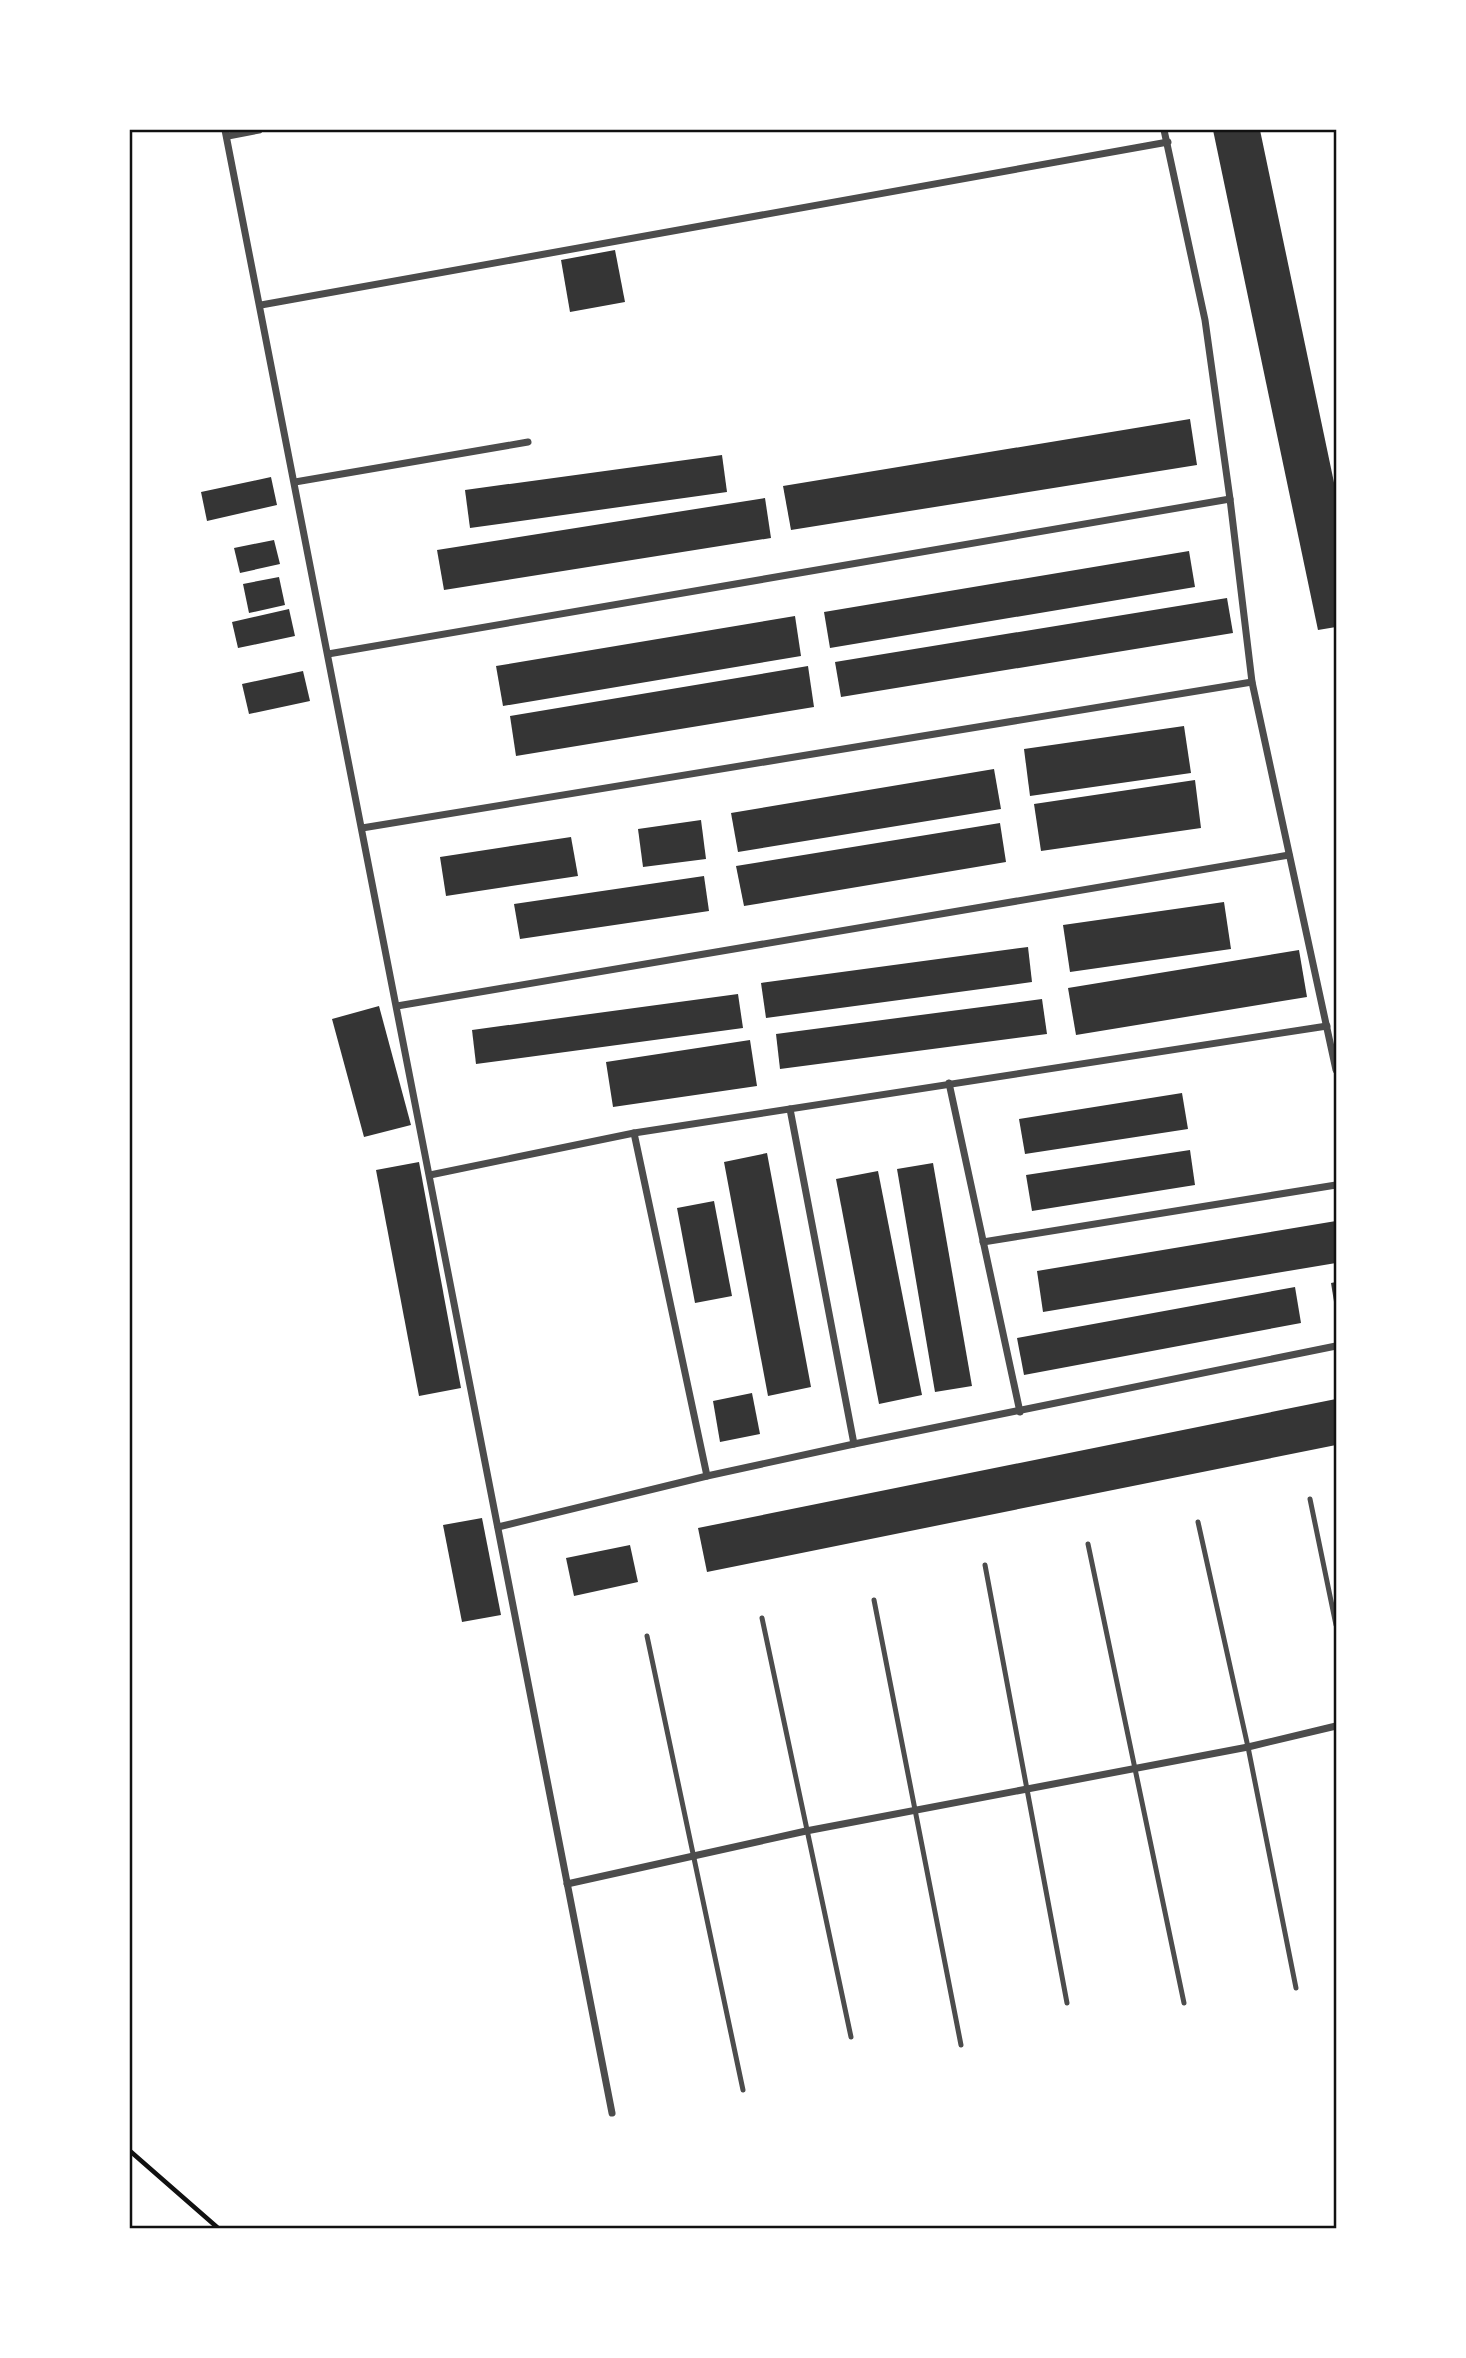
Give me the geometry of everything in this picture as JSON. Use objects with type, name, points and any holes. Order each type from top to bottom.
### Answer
[{"type":"street","points":[[259,130],[227,133],[612,2113]]},
{"type":"street","points":[[1164,130],[1205,320],[1230,499],[1251,681],[1336,1070]]},
{"type":"street","points":[[261,305],[1168,142]]},
{"type":"street","points":[[295,482],[528,442]]},
{"type":"street","points":[[328,654],[1230,499]]},
{"type":"street","points":[[362,828],[1251,681]]},
{"type":"street","points":[[397,1006],[1289,855]]},
{"type":"street","points":[[429,1175],[634,1133],[1327,1026]]},
{"type":"street","points":[[949,1083],[1020,1412]]},
{"type":"street","points":[[790,1109],[854,1444]]},
{"type":"street","points":[[634,1133],[707,1476]]},
{"type":"street","points":[[983,1242],[1336,1185]]},
{"type":"street","points":[[498,1527],[707,1476],[854,1444],[1336,1346]]},
{"type":"street","points":[[567,1884],[806,1831],[1248,1747],[1336,1726]]},
{"type":"lane","points":[[1310,1499],[1336,1625]]},
{"type":"lane","points":[[1198,1522],[1248,1747],[1296,1988]]},
{"type":"lane","points":[[1088,1544],[1184,2003]]},
{"type":"lane","points":[[985,1565],[1067,2003]]},
{"type":"lane","points":[[874,1600],[961,2045]]},
{"type":"lane","points":[[762,1618],[851,2037]]},
{"type":"lane","points":[[647,1636],[743,2090]]},
{"type":"path","points":[[130,2151],[218,2228]]},
{"type":"building","points":[[1213,130],[1260,130],[1336,492],[1336,627],[1318,630]]},
{"type":"building","points":[[615,250],[625,302],[570,312],[561,260]]},
{"type":"building","points":[[1190,419],[1197,465],[791,530],[783,486]]},
{"type":"building","points":[[722,455],[727,492],[470,528],[465,490]]},
{"type":"building","points":[[271,477],[277,505],[207,521],[201,492]]},
{"type":"building","points":[[765,498],[771,538],[444,590],[437,550]]},
{"type":"building","points":[[274,540],[280,564],[240,573],[234,548]]},
{"type":"building","points":[[1189,551],[1195,587],[830,648],[824,612]]},
{"type":"building","points":[[279,577],[285,605],[249,613],[243,584]]},
{"type":"building","points":[[1227,598],[1233,633],[841,697],[835,662]]},
{"type":"building","points":[[289,609],[295,636],[238,648],[232,622]]},
{"type":"building","points":[[795,616],[801,656],[503,706],[496,666]]},
{"type":"building","points":[[808,666],[814,707],[516,756],[510,716]]},
{"type":"building","points":[[303,671],[310,701],[249,714],[242,684]]},
{"type":"building","points":[[1184,726],[1191,773],[1030,796],[1024,749]]},
{"type":"building","points":[[994,769],[1001,809],[738,852],[731,813]]},
{"type":"building","points":[[1195,780],[1201,828],[1041,851],[1034,804]]},
{"type":"building","points":[[701,820],[706,859],[643,867],[638,829]]},
{"type":"building","points":[[1000,823],[1006,862],[744,906],[736,866]]},
{"type":"building","points":[[571,837],[578,876],[446,896],[440,857]]},
{"type":"building","points":[[704,876],[709,911],[520,939],[514,904]]},
{"type":"building","points":[[1224,902],[1231,949],[1070,972],[1063,925]]},
{"type":"building","points":[[1028,947],[1032,982],[766,1018],[761,983]]},
{"type":"building","points":[[1299,950],[1307,997],[1076,1035],[1068,988]]},
{"type":"building","points":[[738,994],[743,1028],[476,1064],[472,1030]]},
{"type":"building","points":[[1042,999],[1047,1034],[780,1069],[776,1034]]},
{"type":"building","points":[[379,1006],[411,1125],[364,1137],[332,1019]]},
{"type":"building","points":[[750,1040],[757,1086],[613,1107],[606,1062]]},
{"type":"building","points":[[1182,1093],[1188,1129],[1025,1154],[1019,1119]]},
{"type":"building","points":[[1190,1150],[1195,1185],[1032,1211],[1026,1175]]},
{"type":"building","points":[[767,1153],[811,1387],[768,1396],[724,1162]]},
{"type":"building","points":[[419,1162],[461,1388],[419,1396],[376,1170]]},
{"type":"building","points":[[933,1163],[972,1386],[935,1392],[897,1169]]},
{"type":"building","points":[[878,1171],[922,1395],[879,1404],[836,1179]]},
{"type":"building","points":[[714,1201],[732,1296],[695,1303],[677,1208]]},
{"type":"building","points":[[1336,1221],[1336,1263],[1043,1312],[1037,1271]]},
{"type":"building","points":[[1336,1282],[1336,1308],[1335,1308],[1331,1283]]},
{"type":"building","points":[[1295,1287],[1301,1323],[1024,1375],[1017,1338]]},
{"type":"building","points":[[752,1393],[760,1434],[720,1442],[713,1401]]},
{"type":"building","points":[[1336,1399],[1336,1445],[707,1572],[698,1528]]},
{"type":"building","points":[[482,1518],[501,1615],[462,1622],[443,1525]]},
{"type":"building","points":[[630,1545],[638,1582],[574,1596],[566,1558]]}]
